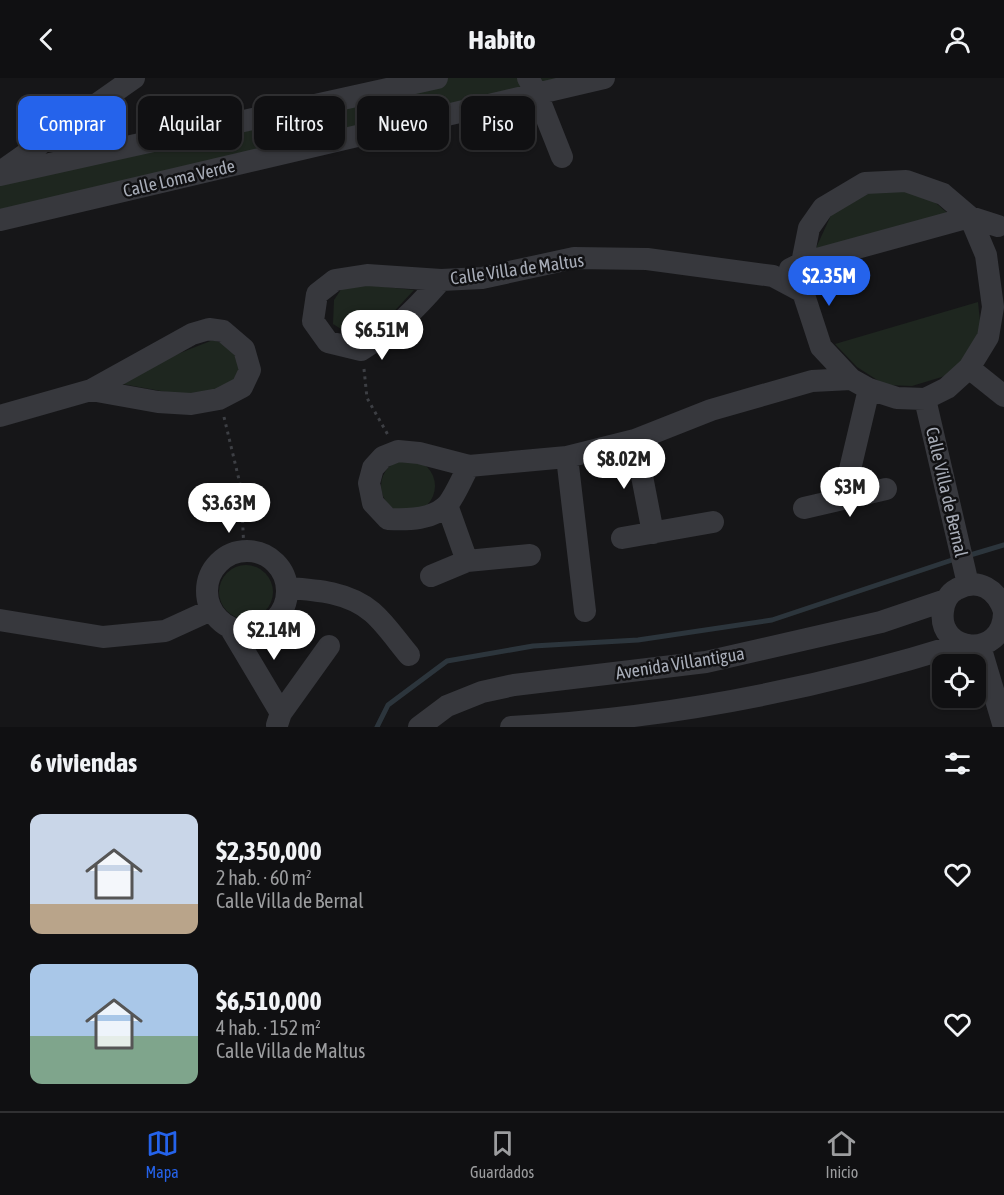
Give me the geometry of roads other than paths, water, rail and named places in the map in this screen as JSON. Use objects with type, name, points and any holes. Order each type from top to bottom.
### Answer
[{"type":"street","points":[[0,174],[134,78]]},
{"type":"street","name":"Calle Loma Verde","points":[[0,220],[533,86],[593,79]]},
{"type":"street","points":[[0,174],[425,80]]},
{"type":"street","points":[[533,86],[562,157]]},
{"type":"street","points":[[469,466],[447,505],[431,514],[410,520],[388,519],[373,503],[369,483],[373,468],[383,457],[398,451],[419,453],[469,466],[567,457],[635,440],[711,410],[812,381],[860,384],[897,398],[925,399],[947,388],[969,368],[996,333],[998,310],[986,255],[970,217],[943,194],[906,181],[865,183],[823,208],[809,228],[802,263],[803,292],[821,348],[860,384]]},
{"type":"street","points":[[772,276],[802,263],[970,217],[1001,224],[986,255]]},
{"type":"street","name":"Calle Villa de Maltus","points":[[441,280],[411,314],[387,334],[362,350],[328,342],[313,321],[318,294],[335,280],[367,274],[441,280],[482,278],[574,258],[647,259],[772,276],[803,292]]},
{"type":"street","points":[[0,416],[91,390],[192,334],[209,329],[223,332],[244,349],[250,370],[242,387],[219,399],[191,404],[158,402],[91,390]]},
{"type":"street","points":[[812,381],[821,348]]},
{"type":"street","points":[[969,368],[1004,396]]},
{"type":"street","points":[[843,499],[860,384]]},
{"type":"street","name":"Calle Villa de Bernal","points":[[925,399],[959,545],[981,581]]},
{"type":"street","points":[[635,440],[653,533]]},
{"type":"street","points":[[567,457],[585,611]]},
{"type":"street","points":[[804,508],[886,489]]},
{"type":"street","points":[[447,505],[467,561]]},
{"type":"street","points":[[622,538],[712,522]]},
{"type":"street","points":[[244,550],[266,555],[277,564],[284,574],[287,588],[283,608],[271,624],[259,630],[245,632],[231,629],[219,621],[211,610],[206,585],[210,573],[218,562],[244,550]]},
{"type":"street","points":[[430,576],[467,561],[530,555]]},
{"type":"street","points":[[511,727],[552,726],[713,705],[970,645],[988,643],[1003,621],[1001,601],[981,581],[955,590],[946,600],[942,616],[944,625],[954,639],[970,645],[1004,727]]},
{"type":"street","points":[[287,588],[322,591],[350,598],[372,612],[409,655]]},
{"type":"street","name":"Avenida Villantigua","points":[[419,727],[447,706],[482,693],[514,685],[706,662],[880,622],[946,600]]},
{"type":"street","points":[[0,620],[103,636],[165,631],[211,610]]},
{"type":"street","points":[[231,629],[279,720],[329,646]]},
{"type":"waterway","points":[[967,556],[1004,545]]},
{"type":"waterway","points":[[377,727],[388,705],[447,661],[533,646],[638,640],[772,620],[955,559]]}]
